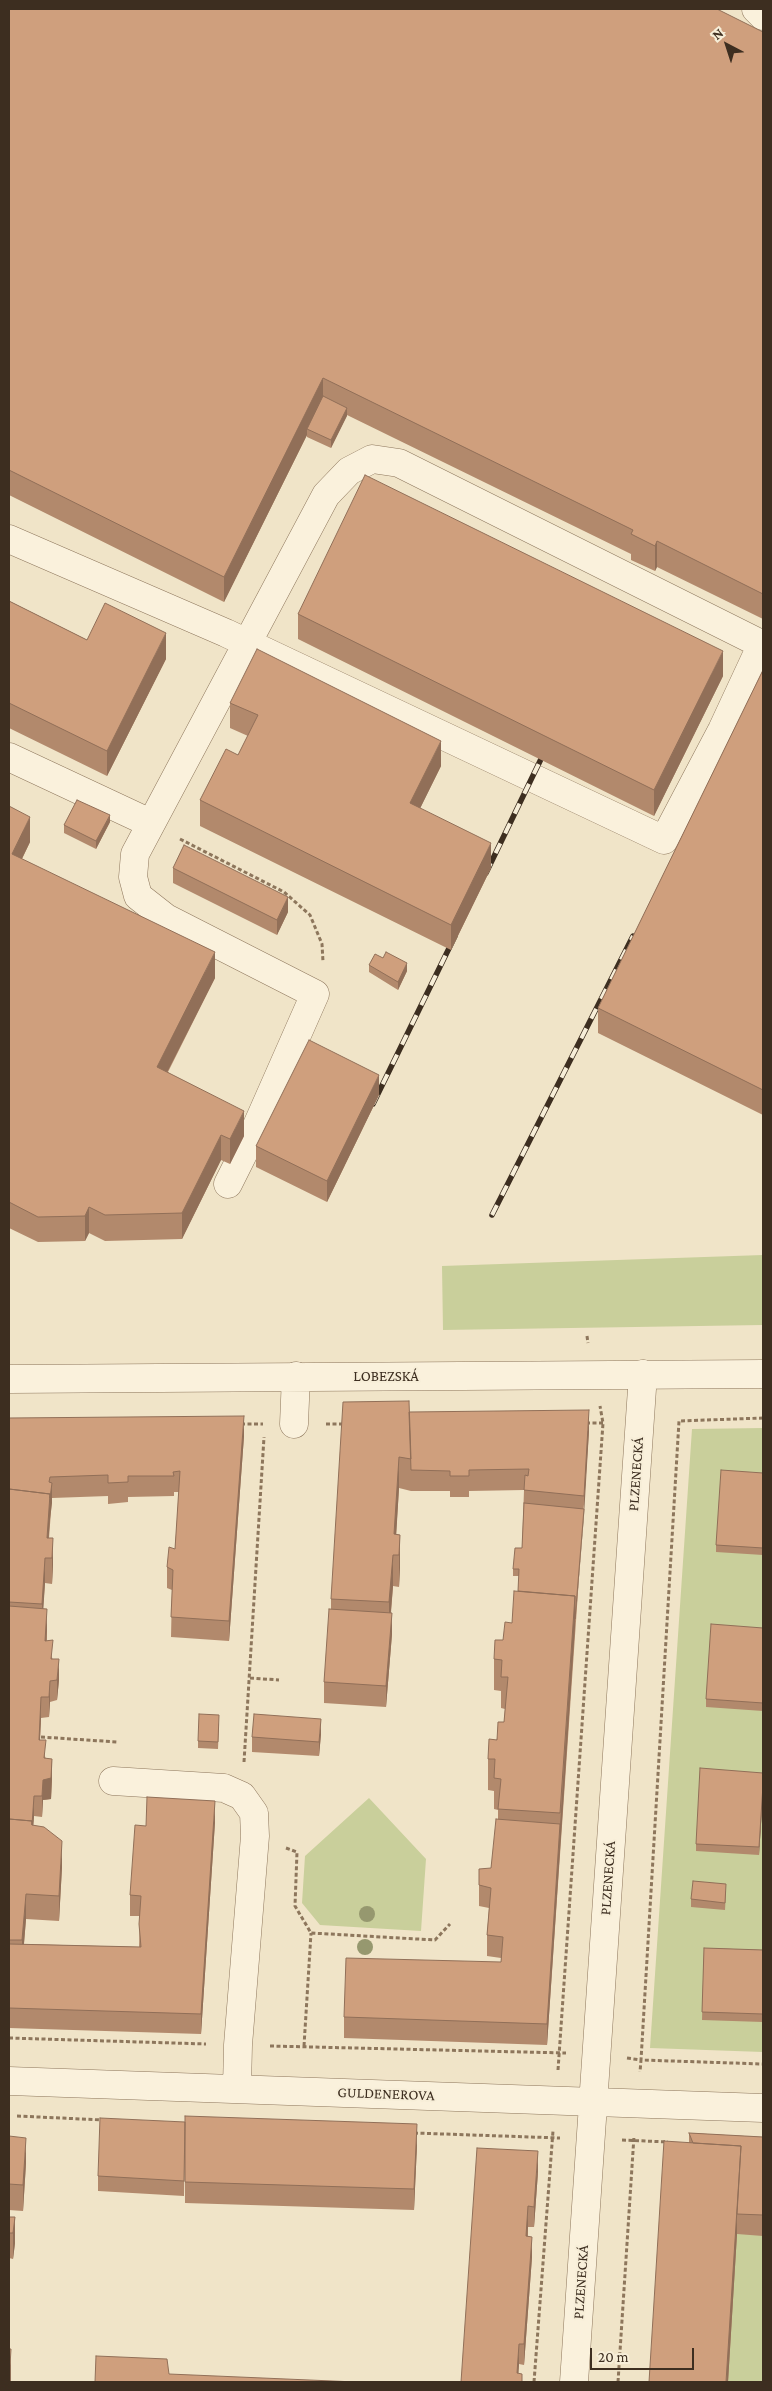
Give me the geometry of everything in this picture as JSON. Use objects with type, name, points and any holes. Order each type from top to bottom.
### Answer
[{"type":"street","points":[[756,9],[763,16]]},
{"type":"street","points":[[9,538],[246,642],[664,840],[722,730],[762,644],[399,463],[372,460],[349,471],[326,495],[246,642],[135,854],[133,877],[138,896],[166,918],[315,994],[255,1130],[228,1184]]},
{"type":"street","points":[[9,757],[150,824]]},
{"type":"street","name":"PLZENECKÁ","points":[[574,2382],[643,1374]]},
{"type":"street","name":"LOBEZSKÁ","points":[[9,1379],[763,1374]]},
{"type":"street","points":[[294,1424],[296,1376]]},
{"type":"street","points":[[113,1781],[224,1788],[242,1796],[254,1812],[255,1836],[238,2045],[237,2088]]},
{"type":"street","name":"GULDENEROVA","points":[[9,2081],[763,2108]]},
{"type":"path","points":[[150,824],[284,892],[310,915],[322,944],[323,970],[315,994]]},
{"type":"path","points":[[618,2382],[641,2060],[679,1421],[763,1418]]},
{"type":"path","points":[[534,2382],[603,1423],[583,1423]]},
{"type":"path","points":[[235,1424],[265,1424],[242,1796]]},
{"type":"path","points":[[294,1424],[354,1424]]},
{"type":"path","points":[[250,1678],[279,1680]]},
{"type":"path","points":[[41,1737],[117,1742]]},
{"type":"path","points":[[255,1836],[297,1852],[295,1906],[311,1933],[304,2046]]},
{"type":"path","points":[[311,1933],[435,1940],[450,1924]]},
{"type":"path","points":[[9,2038],[559,2052],[596,2054],[641,2060],[763,2064]]},
{"type":"path","points":[[9,2115],[107,2120]]},
{"type":"path","points":[[413,2133],[674,2142]]},
{"type":"green space","points":[[763,1255],[763,1325],[443,1330],[442,1266]]},
{"type":"green space","points":[[763,1428],[763,2052],[650,2048],[692,1429]]},
{"type":"green space","points":[[369,1798],[426,1859],[421,1931],[320,1925],[302,1903],[305,1856]]},
{"type":"green space","points":[[763,2158],[763,2382],[651,2382]]},
{"type":"building","points":[[9,9],[717,9],[763,32],[763,594],[657,541],[655,546],[631,534],[633,530],[323,378],[224,577],[9,470]]},
{"type":"building","points":[[323,396],[347,408],[331,440],[307,429]]},
{"type":"building","points":[[365,475],[723,651],[654,790],[298,614]]},
{"type":"building","points":[[9,601],[87,640],[105,603],[166,633],[107,751],[9,703]]},
{"type":"building","points":[[257,649],[441,741],[410,803],[491,843],[451,925],[200,800],[226,749],[238,755],[258,715],[230,703]]},
{"type":"building","points":[[763,670],[763,1090],[598,1008]]},
{"type":"building","points":[[77,800],[110,815],[96,841],[64,825]]},
{"type":"building","points":[[9,806],[30,817],[12,854],[215,952],[157,1067],[244,1111],[230,1139],[221,1135],[182,1213],[105,1215],[89,1207],[85,1216],[38,1217],[9,1202]]},
{"type":"building","points":[[184,845],[288,897],[277,920],[173,868]]},
{"type":"building","points":[[386,952],[407,963],[398,982],[369,965],[375,954],[383,958]]},
{"type":"building","points":[[309,1040],[379,1075],[327,1181],[256,1146]]},
{"type":"building","points":[[409,1401],[411,1459],[399,1457],[394,1534],[400,1535],[399,1555],[393,1555],[389,1602],[331,1599],[343,1402]]},
{"type":"building","points":[[589,1410],[584,1496],[524,1490],[525,1475],[528,1476],[529,1469],[469,1470],[469,1476],[450,1476],[450,1471],[411,1470],[409,1412]]},
{"type":"building","points":[[244,1416],[229,1621],[171,1617],[173,1570],[167,1567],[169,1547],[175,1549],[180,1471],[173,1472],[174,1476],[128,1476],[128,1482],[108,1483],[108,1475],[50,1477],[49,1482],[52,1483],[50,1498],[50,1494],[9,1489],[9,1418]]},
{"type":"building","points":[[721,1470],[763,1473],[763,1548],[716,1545]]},
{"type":"building","points":[[9,1489],[50,1494],[47,1538],[53,1538],[52,1558],[45,1558],[42,1604],[9,1602]]},
{"type":"building","points":[[524,1503],[584,1509],[575,1619],[575,1596],[518,1591],[519,1569],[513,1569],[515,1548],[522,1548]]},
{"type":"building","points":[[514,1591],[575,1596],[560,1813],[498,1809],[501,1779],[494,1778],[495,1759],[488,1759],[489,1739],[497,1740],[498,1722],[504,1722],[508,1677],[501,1677],[502,1660],[494,1659],[495,1640],[503,1640],[505,1622],[512,1623]]},
{"type":"building","points":[[9,1606],[47,1609],[45,1641],[53,1640],[51,1659],[59,1659],[57,1680],[50,1681],[49,1697],[41,1697],[39,1740],[46,1740],[44,1758],[52,1759],[51,1778],[43,1780],[42,1796],[34,1796],[32,1825],[32,1821],[9,1819]]},
{"type":"building","points":[[329,1609],[392,1613],[386,1686],[324,1682]]},
{"type":"building","points":[[711,1624],[763,1628],[763,1703],[706,1699]]},
{"type":"building","points":[[199,1714],[219,1715],[218,1742],[198,1741]]},
{"type":"building","points":[[254,1714],[321,1719],[319,1742],[252,1737]]},
{"type":"building","points":[[700,1768],[763,1773],[759,1847],[696,1844]]},
{"type":"building","points":[[147,1797],[215,1801],[201,2014],[9,2008],[9,1944],[141,1947],[139,1924],[141,1896],[130,1895],[135,1825],[146,1826]]},
{"type":"building","points":[[9,1819],[32,1821],[32,1825],[44,1827],[62,1841],[59,1896],[26,1894],[22,1940],[9,1940]]},
{"type":"building","points":[[496,1819],[560,1824],[547,2024],[344,2017],[346,1958],[501,1962],[503,1937],[487,1935],[491,1888],[479,1885],[479,1869],[491,1868]]},
{"type":"building","points":[[693,1881],[726,1884],[725,1903],[691,1899]]},
{"type":"building","points":[[704,1948],[763,1950],[763,2014],[702,2012]]},
{"type":"building","points":[[185,2116],[417,2124],[414,2189],[185,2182]]},
{"type":"building","points":[[100,2118],[185,2122],[184,2181],[98,2176]]},
{"type":"building","points":[[689,2133],[763,2137],[763,2215],[737,2214],[741,2146],[693,2143]]},
{"type":"building","points":[[9,2136],[26,2138],[23,2185],[9,2184]]},
{"type":"building","points":[[664,2141],[741,2146],[726,2382],[649,2382]]},
{"type":"building","points":[[477,2148],[538,2151],[534,2207],[528,2206],[526,2236],[532,2237],[524,2344],[519,2344],[517,2373],[522,2374],[522,2382],[461,2382]]},
{"type":"building","points":[[9,2217],[15,2217],[13,2233],[9,2233]]},
{"type":"building","points":[[9,2349],[11,2349],[9,2382]]},
{"type":"building","points":[[96,2356],[167,2359],[169,2374],[356,2382],[95,2382]]},
{"type":"railway","points":[[486,873],[541,759]]},
{"type":"railway","points":[[373,1104],[455,936]]},
{"type":"railway","points":[[492,1215],[633,936]]}]
